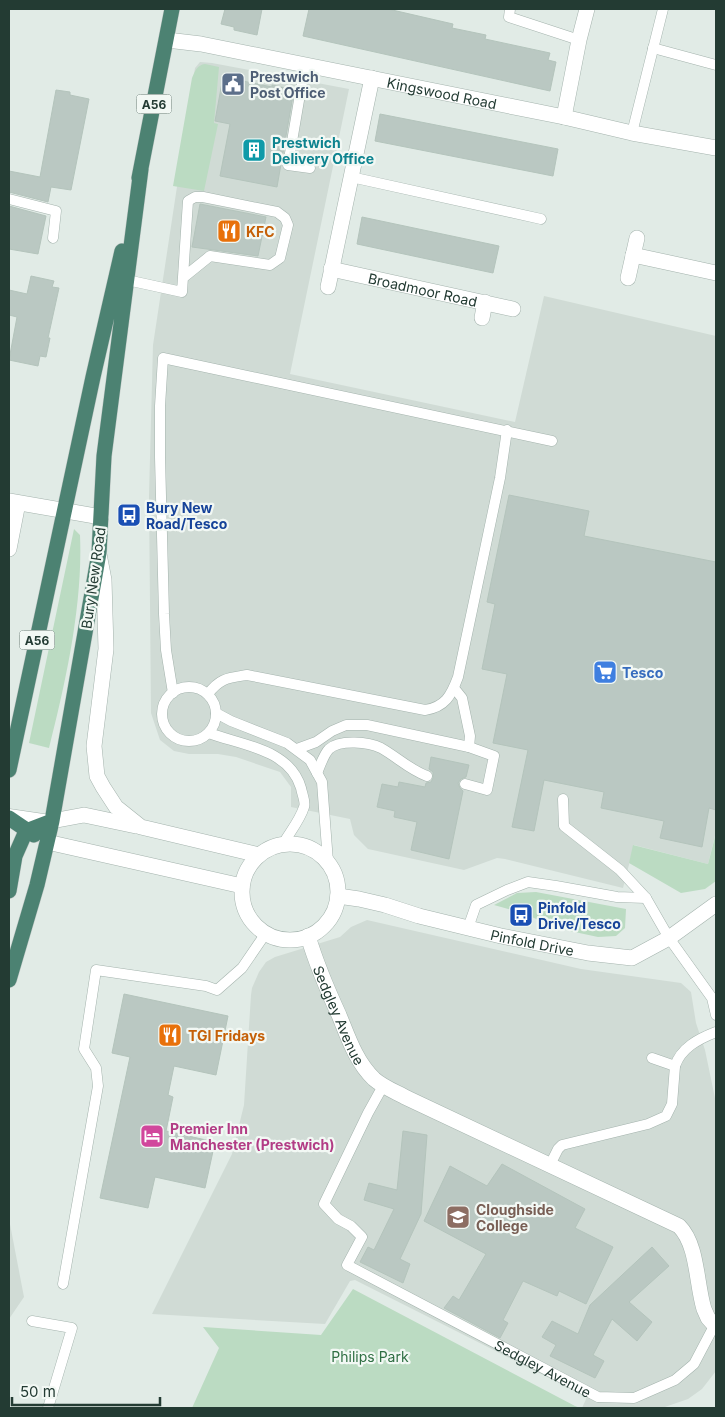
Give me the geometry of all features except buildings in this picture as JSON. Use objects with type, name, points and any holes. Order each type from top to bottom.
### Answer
[{"type":"highway","name":"Bury New Road","points":[[9,770],[93,377],[141,169],[172,9]]},
{"type":"highway","name":"Bury New Road","points":[[9,980],[37,885],[52,821],[99,553],[104,456],[141,169]]},
{"type":"highway","points":[[9,818],[26,831],[47,842]]},
{"type":"highway","points":[[9,891],[15,856],[26,831],[52,821]]},
{"type":"street","points":[[564,117],[587,9]]},
{"type":"street","name":"Kingswood Road","points":[[167,40],[200,44],[564,117],[632,133],[716,148]]},
{"type":"street","points":[[328,287],[372,78]]},
{"type":"street","points":[[628,278],[637,238]]},
{"type":"street","points":[[633,255],[716,273]]},
{"type":"street","name":"Broadmoor Road","points":[[331,270],[513,309]]},
{"type":"street","points":[[482,318],[485,302]]},
{"type":"street","points":[[9,548],[13,502],[101,517]]},
{"type":"street","points":[[99,553],[104,580],[106,648],[94,746],[97,776],[116,807],[140,827]]},
{"type":"street","points":[[52,821],[84,815],[259,855]]},
{"type":"street","points":[[47,842],[242,886]]},
{"type":"street","points":[[283,844],[300,845],[315,851],[328,862],[336,878],[338,896],[335,909],[319,930],[308,936],[294,939],[279,938],[266,933],[255,924],[247,913],[243,900],[242,886],[245,874],[259,855],[283,844]]},
{"type":"street","name":"Pinfold Drive","points":[[338,896],[376,903],[468,928],[588,953],[632,958],[669,938],[716,904]]},
{"type":"street","name":"Sedgley Avenue","points":[[308,936],[315,961],[361,1065],[374,1079],[383,1086],[679,1226],[688,1238],[702,1304],[708,1318],[715,1326]]},
{"type":"lane","points":[[510,9],[508,17],[579,40]]},
{"type":"lane","points":[[632,133],[663,9]]},
{"type":"lane","points":[[653,48],[716,65]]},
{"type":"lane","points":[[304,65],[288,165],[310,168]]},
{"type":"lane","points":[[351,177],[540,219]]},
{"type":"lane","points":[[127,280],[182,292],[188,201],[195,197],[276,212],[285,218],[288,225],[280,258],[270,265],[210,256],[184,277]]},
{"type":"lane","points":[[9,199],[56,211],[53,238]]},
{"type":"lane","points":[[173,692],[166,650],[160,457],[160,406],[163,358],[552,440]]},
{"type":"lane","points":[[208,694],[215,684],[225,679],[247,675],[424,710],[434,709],[444,703],[454,688],[458,677],[500,478],[507,430]]},
{"type":"lane","points":[[188,687],[200,689],[208,694],[214,704],[216,713],[216,721],[209,734],[200,740],[190,742],[179,740],[170,734],[164,725],[162,715],[163,704],[173,692],[188,687]]},
{"type":"lane","points":[[454,688],[462,698],[470,736],[469,747]]},
{"type":"lane","points":[[216,713],[231,721],[276,738],[297,749],[310,760],[322,782],[328,862]]},
{"type":"lane","points":[[297,749],[316,742],[332,731],[356,724],[469,747],[494,756],[487,790],[465,784]]},
{"type":"lane","points":[[209,734],[268,752],[288,764],[300,784],[305,805],[283,844]]},
{"type":"lane","points":[[317,773],[329,749],[337,744],[352,741],[379,747],[417,772],[427,776]]},
{"type":"lane","points":[[563,799],[564,826],[620,870],[646,898],[669,938],[712,998],[716,1016]]},
{"type":"lane","points":[[9,814],[52,821]]},
{"type":"lane","points":[[468,928],[476,905],[528,882],[617,897],[646,898]]},
{"type":"lane","points":[[63,1284],[98,1086],[96,1068],[84,1049],[96,970],[206,986],[217,990],[242,968],[266,933]]},
{"type":"lane","points":[[550,1165],[562,1145],[648,1124],[666,1116],[672,1104],[677,1059],[686,1048],[716,1032]]},
{"type":"lane","points":[[652,1058],[675,1066]]},
{"type":"lane","name":"Sedgley Avenue","points":[[383,1086],[324,1204],[338,1219],[351,1226],[362,1237],[347,1265],[598,1397],[634,1398],[675,1380],[694,1364],[715,1326]]},
{"type":"lane","points":[[32,1320],[72,1328],[48,1408]]},
{"type":"shaded area","points":[[200,62],[349,89],[290,374],[515,422],[544,296],[716,336],[716,832],[708,864],[634,845],[623,888],[505,859],[497,858],[464,870],[368,849],[354,835],[350,819],[291,807],[291,787],[280,772],[236,757],[218,754],[189,754],[174,751],[160,740],[151,713],[149,496],[153,345],[195,68]]},
{"type":"shaded area","name":"Cloughside College","points":[[367,920],[581,969],[681,983],[691,992],[696,1023],[705,1050],[716,1103],[716,1371],[702,1389],[688,1399],[662,1408],[582,1408],[587,1397],[355,1280],[350,1281],[325,1324],[152,1314],[232,1154],[244,1105],[251,995],[259,972],[266,962],[275,957],[340,937],[351,927]]},
{"type":"shaded area","points":[[9,1219],[24,1297],[9,1319]]},
{"type":"green space","points":[[205,64],[219,67],[214,123],[218,124],[204,191],[173,186],[192,78],[198,67]]},
{"type":"green space","points":[[74,529],[80,535],[79,588],[76,615],[67,669],[49,748],[29,743]]},
{"type":"green space","points":[[716,833],[716,881],[705,889],[681,893],[629,863],[633,845],[708,864]]},
{"type":"green space","points":[[536,892],[626,909],[625,928],[616,936],[598,937],[556,928],[523,913],[494,905],[517,893]]},
{"type":"green space","name":"Philips Park","points":[[353,1289],[580,1408],[192,1408],[219,1348],[203,1327],[321,1335]]},
{"type":"place","name":"Prestwich Post Office","points":[[233,84]]},
{"type":"place","name":"Prestwich Delivery Office","points":[[254,150]]},
{"type":"place","name":"KFC","points":[[229,231]]},
{"type":"place","name":"Bury New Road/Tesco","points":[[129,515]]},
{"type":"place","name":"Tesco","points":[[605,672]]},
{"type":"place","name":"Pinfold Drive/Tesco","points":[[521,915]]},
{"type":"place","name":"TGI Fridays","points":[[170,1035]]},
{"type":"place","name":"Premier Inn Manchester (Prestwich)","points":[[152,1136]]},
{"type":"place","name":"Cloughside College","points":[[458,1217]]}]
